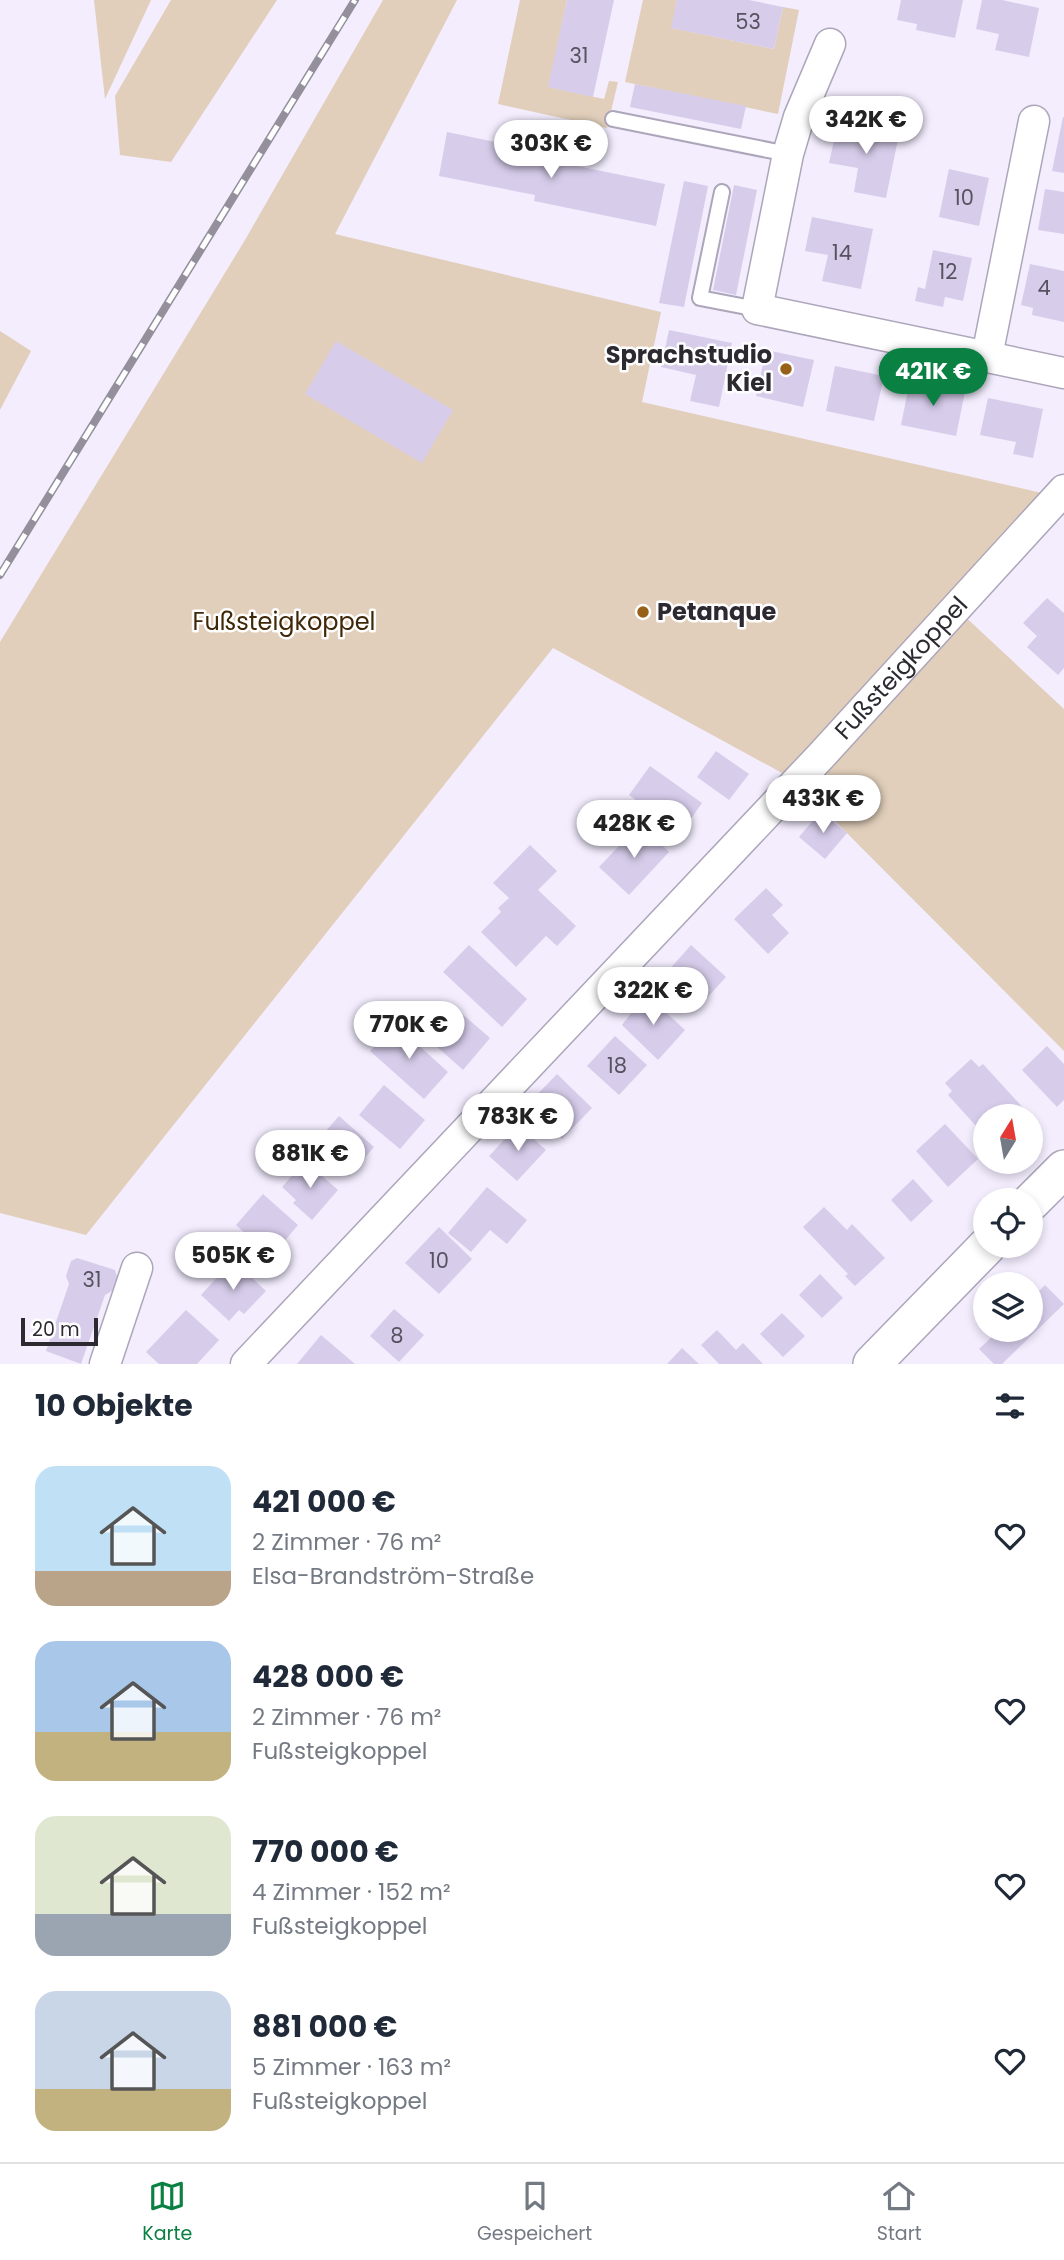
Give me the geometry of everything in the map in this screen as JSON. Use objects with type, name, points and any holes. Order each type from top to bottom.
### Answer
[{"type":"street","points":[[830,44],[799,117],[788,154],[757,309],[1064,373]]},
{"type":"street","points":[[987,356],[1034,121]]},
{"type":"street","name":"Fußsteigkoppel","points":[[246,1364],[820,757],[1064,489]]},
{"type":"street","points":[[1043,1190],[1064,1169]]},
{"type":"street","points":[[872,1364],[975,1258]]},
{"type":"street","points":[[104,1364],[137,1268]]},
{"type":"lane","points":[[613,119],[788,154]]},
{"type":"lane","points":[[722,192],[700,298],[757,309]]},
{"type":"green space","points":[[94,0],[151,0],[105,99]]},
{"type":"green space","points":[[171,0],[277,0],[171,162],[120,155],[115,96]]},
{"type":"green space","points":[[383,0],[457,0],[335,234],[661,312],[642,402],[1042,493],[945,598],[1064,709],[1064,1051],[793,779],[553,648],[86,1235],[0,1213],[0,642],[245,240]]},
{"type":"green space","points":[[520,0],[567,0],[549,87],[604,99],[609,81],[618,82],[607,128],[498,104]]},
{"type":"green space","points":[[643,0],[677,0],[672,28],[774,49],[783,7],[799,10],[778,114],[625,82]]},
{"type":"green space","points":[[0,331],[31,351],[0,410]]},
{"type":"building","points":[[567,0],[614,0],[593,97],[548,87]]},
{"type":"building","points":[[677,0],[749,0],[783,7],[774,49],[671,28]]},
{"type":"building","points":[[901,0],[963,0],[955,38],[916,30],[917,24],[897,20]]},
{"type":"building","points":[[982,0],[1002,0],[1039,8],[1029,57],[995,50],[999,34],[976,29]]},
{"type":"building","points":[[635,84],[746,106],[741,129],[630,107]]},
{"type":"building","points":[[1064,117],[1064,173],[1052,171]]},
{"type":"building","points":[[838,122],[899,134],[886,198],[854,192],[858,168],[829,163]]},
{"type":"building","points":[[447,132],[544,152],[543,159],[665,184],[656,226],[534,201],[535,195],[439,176]]},
{"type":"building","points":[[949,169],[989,178],[979,226],[939,217]]},
{"type":"building","points":[[684,181],[708,186],[684,307],[659,303]]},
{"type":"building","points":[[734,185],[757,190],[736,295],[713,290]]},
{"type":"building","points":[[1045,189],[1064,192],[1064,234],[1038,230]]},
{"type":"building","points":[[812,217],[873,229],[861,289],[822,281],[828,255],[805,251]]},
{"type":"building","points":[[933,250],[972,258],[963,301],[945,297],[943,307],[915,301],[918,287],[925,289]]},
{"type":"building","points":[[1030,264],[1064,271],[1064,322],[1032,315],[1033,308],[1021,305]]},
{"type":"building","points":[[669,330],[732,343],[719,407],[690,401],[696,375],[661,367]]},
{"type":"building","points":[[336,341],[453,410],[422,463],[305,394]]},
{"type":"building","points":[[766,350],[814,360],[803,407],[756,396]]},
{"type":"building","points":[[835,366],[884,376],[874,421],[826,411]]},
{"type":"building","points":[[910,380],[965,392],[956,436],[901,425]]},
{"type":"building","points":[[988,398],[1043,409],[1033,458],[1013,454],[1016,442],[980,435]]},
{"type":"building","points":[[1047,598],[1064,613],[1064,668],[1058,675],[1027,647],[1037,636],[1023,623]]},
{"type":"building","points":[[716,751],[749,774],[729,800],[697,777]]},
{"type":"building","points":[[650,766],[702,803],[681,833],[629,795]]},
{"type":"building","points":[[821,811],[847,833],[825,859],[799,837]]},
{"type":"building","points":[[640,824],[669,852],[629,895],[599,867]]},
{"type":"building","points":[[530,845],[557,871],[538,890],[576,926],[557,946],[546,936],[516,967],[481,932],[501,912],[498,908],[509,898],[493,883]]},
{"type":"building","points":[[766,888],[783,905],[772,915],[789,933],[768,954],[734,919]]},
{"type":"building","points":[[469,945],[527,999],[502,1027],[443,972]]},
{"type":"building","points":[[691,945],[726,977],[696,1010],[661,979]]},
{"type":"building","points":[[646,994],[685,1030],[658,1060],[622,1025]]},
{"type":"building","points":[[453,1006],[490,1038],[463,1070],[426,1037]]},
{"type":"building","points":[[395,1024],[448,1072],[424,1099],[370,1051]]},
{"type":"building","points":[[615,1036],[647,1065],[619,1095],[587,1066]]},
{"type":"building","points":[[1047,1046],[1064,1064],[1064,1100],[1057,1107],[1022,1070]]},
{"type":"building","points":[[971,1059],[979,1067],[983,1064],[1020,1104],[973,1104],[973,1123],[948,1095],[952,1091],[945,1083]]},
{"type":"building","points":[[557,1074],[592,1108],[562,1139],[527,1105]]},
{"type":"building","points":[[384,1085],[425,1120],[400,1149],[359,1115]]},
{"type":"building","points":[[339,1116],[374,1147],[349,1176],[317,1148],[329,1135],[325,1132]]},
{"type":"building","points":[[945,1124],[973,1154],[973,1164],[948,1187],[916,1151]]},
{"type":"building","points":[[518,1125],[546,1150],[517,1181],[489,1156]]},
{"type":"building","points":[[305,1161],[338,1190],[312,1220],[293,1203],[296,1200],[282,1187]]},
{"type":"building","points":[[913,1179],[933,1201],[911,1222],[891,1200]]},
{"type":"building","points":[[487,1187],[527,1220],[507,1244],[490,1230],[471,1252],[448,1233]]},
{"type":"building","points":[[263,1194],[298,1225],[271,1257],[236,1225]]},
{"type":"building","points":[[824,1207],[847,1230],[852,1224],[885,1258],[855,1286],[845,1276],[848,1274],[803,1227]]},
{"type":"building","points":[[439,1227],[472,1259],[439,1294],[405,1263]]},
{"type":"building","points":[[77,1258],[115,1270],[117,1277],[112,1291],[105,1295],[81,1364],[46,1351],[69,1284],[66,1276],[71,1261]]},
{"type":"building","points":[[233,1260],[266,1291],[244,1314],[239,1310],[229,1321],[201,1295]]},
{"type":"building","points":[[820,1274],[843,1298],[822,1318],[799,1295]]},
{"type":"building","points":[[1045,1285],[1064,1304],[1043,1324]]},
{"type":"building","points":[[394,1309],[424,1335],[399,1362],[370,1336]]},
{"type":"building","points":[[186,1310],[219,1340],[197,1364],[159,1364],[146,1352]]},
{"type":"building","points":[[782,1313],[805,1336],[783,1357],[760,1334]]},
{"type":"building","points":[[717,1330],[736,1350],[743,1343],[763,1364],[719,1364],[701,1345]]},
{"type":"building","points":[[321,1335],[355,1364],[297,1364]]},
{"type":"building","points":[[986,1342],[1025,1342],[1002,1364],[994,1364],[979,1349]]},
{"type":"building","points":[[682,1348],[699,1364],[667,1364]]},
{"type":"railway","points":[[0,575],[355,0]]},
{"type":"place","name":"Sprachstudio Kiel","points":[[786,369]]},
{"type":"place","name":"Petanque","points":[[643,612]]}]
